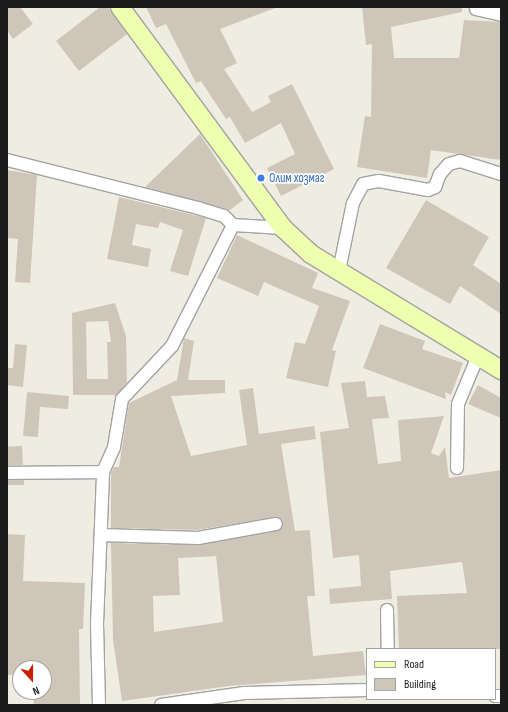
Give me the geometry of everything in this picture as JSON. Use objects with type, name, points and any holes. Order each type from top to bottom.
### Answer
[{"type":"main road","points":[[120,7],[283,228],[311,254],[501,370]]},
{"type":"street","points":[[476,9],[501,15]]},
{"type":"street","points":[[7,160],[198,208],[224,216],[233,225],[283,228]]},
{"type":"street","points":[[339,271],[353,203],[362,184],[379,181],[428,190],[436,187],[440,174],[449,164],[460,161],[501,174]]},
{"type":"street","points":[[99,705],[97,624],[102,472],[114,447],[122,399],[172,346],[233,225]]},
{"type":"street","points":[[457,468],[458,404],[478,356]]},
{"type":"street","points":[[7,473],[102,472]]},
{"type":"street","points":[[101,535],[198,538],[276,524]]},
{"type":"street","points":[[387,610],[388,648]]},
{"type":"street","points":[[160,705],[244,693],[366,690]]},
{"type":"building","points":[[7,7],[20,7],[33,24],[13,39],[7,30]]},
{"type":"building","points":[[100,7],[108,7],[127,34],[79,71],[56,41]]},
{"type":"building","points":[[146,7],[278,7],[220,29],[237,63],[224,69],[252,112],[271,102],[268,96],[292,84],[334,169],[281,196],[267,168],[295,154],[281,123],[245,143],[230,117],[226,119],[201,81],[196,83],[166,24],[156,28]]},
{"type":"building","points":[[362,7],[462,7],[462,12],[391,27],[394,58],[459,58],[464,20],[501,22],[501,160],[431,150],[427,178],[357,167],[365,116],[371,117],[372,44],[366,45]]},
{"type":"building","points":[[200,134],[243,200],[230,210],[145,187]]},
{"type":"building","points":[[7,170],[37,175],[30,283],[15,282],[18,239],[7,238]]},
{"type":"building","points":[[119,197],[206,218],[188,276],[170,271],[183,230],[160,222],[158,228],[136,224],[132,245],[151,249],[148,267],[107,259]]},
{"type":"building","points":[[426,200],[489,237],[473,265],[501,284],[501,314],[460,286],[450,304],[386,268]]},
{"type":"building","points":[[237,235],[318,273],[312,288],[350,301],[332,350],[336,351],[328,387],[286,378],[295,342],[305,344],[319,306],[264,282],[258,296],[217,278]]},
{"type":"building","points":[[115,303],[126,336],[127,383],[116,395],[73,395],[72,313]],"holes":[[[108,321],[111,342],[107,342],[108,379],[87,379],[86,322]]]},
{"type":"building","points":[[380,324],[425,341],[422,349],[463,363],[451,395],[445,392],[446,399],[363,368]]},
{"type":"building","points":[[184,338],[194,341],[188,380],[225,380],[225,393],[171,396],[191,456],[247,445],[239,390],[253,388],[259,434],[314,426],[316,439],[281,444],[295,531],[310,530],[315,596],[307,596],[313,656],[363,651],[366,675],[229,686],[122,701],[113,640],[111,543],[199,545],[277,531],[283,526],[282,519],[275,517],[197,530],[111,528],[111,473],[114,467],[119,467],[129,403],[177,380]],"holes":[[[216,556],[223,622],[154,632],[153,596],[180,595],[178,558]]]},
{"type":"building","points":[[15,344],[27,345],[23,387],[7,385],[7,368],[13,368]]},
{"type":"building","points":[[365,381],[367,397],[385,396],[389,418],[372,419],[378,464],[401,461],[398,420],[444,416],[431,453],[439,456],[445,447],[449,478],[501,470],[501,649],[399,648],[397,596],[467,593],[462,562],[390,571],[392,599],[330,604],[329,589],[361,586],[359,555],[333,558],[320,432],[349,428],[341,383]]},
{"type":"building","points":[[478,385],[501,398],[501,418],[468,404]]},
{"type":"building","points":[[27,392],[69,396],[68,409],[40,407],[38,437],[23,436]]},
{"type":"building","points":[[22,446],[23,465],[8,466],[7,447]]},
{"type":"building","points":[[7,480],[24,480],[24,485],[7,485]]},
{"type":"building","points":[[7,534],[25,535],[23,581],[85,583],[83,629],[79,629],[80,705],[34,705],[34,700],[52,700],[52,660],[12,660],[12,675],[7,675]]},
{"type":"place","name":"Олим хозмаг","points":[[261,178]]}]
